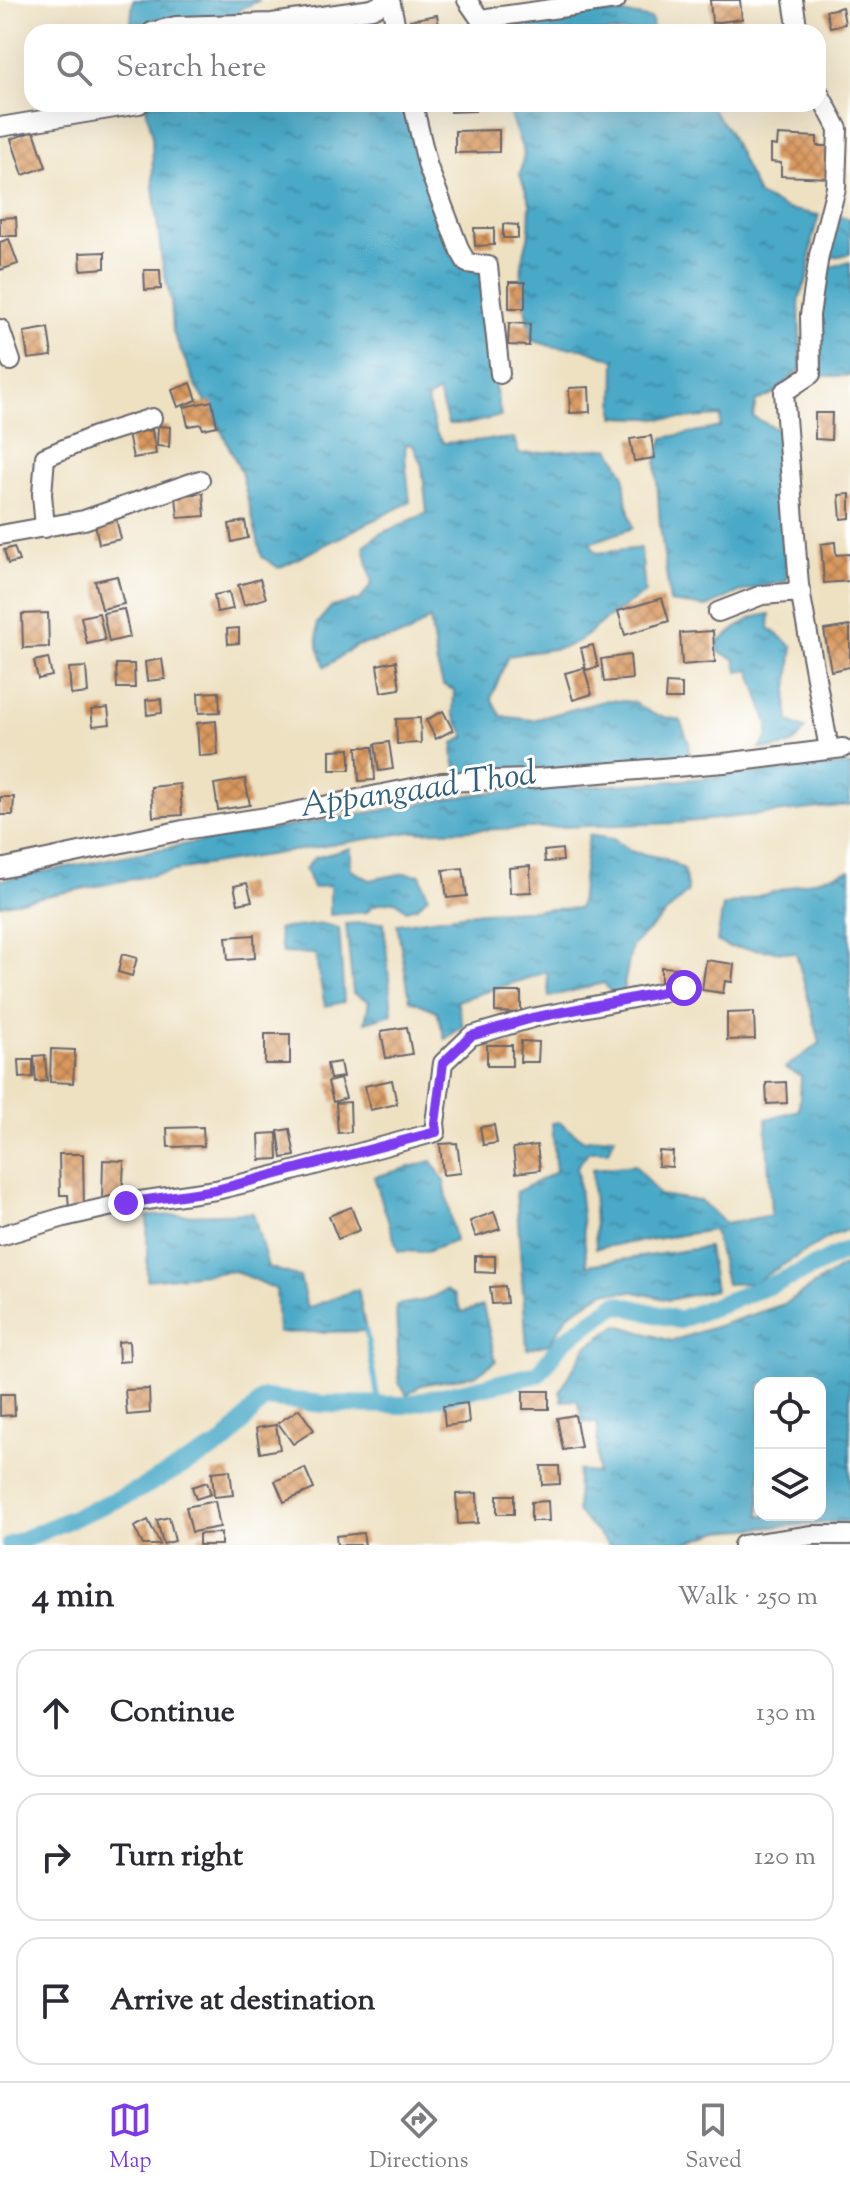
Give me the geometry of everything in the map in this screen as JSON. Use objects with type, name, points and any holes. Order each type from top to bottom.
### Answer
[{"type":"street","points":[[240,24],[272,23],[372,9],[390,0],[395,24]]},
{"type":"street","points":[[467,0],[480,19],[616,0]]},
{"type":"street","points":[[793,0],[797,24]]},
{"type":"street","points":[[0,869],[183,830],[279,815],[442,782],[526,779],[680,766],[836,748],[801,592],[784,392],[811,374],[810,315],[819,255],[836,188],[838,129],[826,106]]},
{"type":"street","points":[[0,127],[91,112]]},
{"type":"street","points":[[415,112],[428,167],[460,251],[467,263],[488,266],[500,374]]},
{"type":"street","points":[[0,329],[11,361]]},
{"type":"street","points":[[45,528],[42,494],[45,457],[95,436],[152,418]]},
{"type":"street","points":[[0,535],[84,520],[200,480]]},
{"type":"street","points":[[718,612],[762,595],[801,592]]},
{"type":"street","points":[[0,1236],[95,1210],[216,1190],[436,1132],[443,1063],[471,1036],[532,1018],[684,988]]},
{"type":"street","points":[[743,1545],[813,1535],[850,1535]]},
{"type":"water","points":[[133,0],[260,0],[233,17],[205,24],[131,24]]},
{"type":"water","points":[[591,13],[628,14],[652,19],[652,24],[520,24]]},
{"type":"water","points":[[147,112],[412,112],[430,188],[481,272],[489,304],[495,387],[501,416],[467,424],[448,424],[438,392],[427,400],[436,432],[444,443],[514,438],[519,454],[610,448],[624,474],[633,528],[590,543],[597,553],[641,548],[645,593],[582,639],[565,647],[508,656],[491,698],[501,716],[533,720],[607,700],[633,702],[655,715],[680,720],[689,743],[689,755],[459,779],[453,755],[454,743],[466,737],[453,713],[454,690],[443,685],[430,619],[408,634],[356,646],[325,667],[318,646],[317,623],[331,607],[360,600],[372,583],[364,546],[379,534],[427,513],[422,466],[413,445],[406,444],[410,502],[279,568],[262,557],[241,472],[212,411],[196,386],[173,332],[153,186],[152,133]]},
{"type":"water","points":[[511,112],[714,112],[728,130],[758,195],[787,209],[819,215],[812,240],[808,277],[799,299],[801,369],[771,395],[756,401],[753,417],[778,430],[787,581],[739,592],[707,607],[670,602],[656,463],[663,438],[720,427],[721,416],[677,419],[614,417],[615,360],[582,348],[554,347],[531,340],[521,286],[530,203],[520,175],[524,153],[510,116]]},
{"type":"water","points":[[842,216],[850,219],[850,254],[829,258],[832,223]]},
{"type":"water","points":[[850,262],[850,376],[822,376],[817,312],[820,293],[830,267]]},
{"type":"water","points":[[770,614],[769,628],[793,647],[787,699],[789,722],[805,729],[797,740],[786,746],[760,749],[768,737],[768,724],[750,670],[738,672],[735,659],[719,652],[718,642],[747,621]]},
{"type":"water","points":[[850,765],[850,805],[678,823],[411,832],[199,866],[0,905],[0,880],[482,793],[661,782]]},
{"type":"water","points":[[589,835],[613,839],[633,852],[664,858],[684,869],[688,892],[632,946],[622,995],[612,994],[604,983],[549,997],[547,972],[457,1001],[463,1026],[445,1039],[437,1011],[410,1000],[397,924],[482,912],[579,908]]},
{"type":"water","points":[[351,848],[351,870],[370,880],[405,873],[420,875],[428,896],[417,907],[406,910],[396,901],[376,905],[367,912],[330,915],[330,885],[313,888],[305,869],[314,858]]},
{"type":"water","points":[[850,870],[850,1229],[831,1236],[753,1283],[726,1284],[714,1230],[596,1248],[592,1169],[635,1165],[659,1195],[701,1201],[726,1224],[771,1215],[766,1119],[799,1110],[801,1076],[785,1068],[820,1043],[796,953],[728,947],[717,941],[723,906]]},
{"type":"water","points":[[384,922],[392,1014],[365,1022],[369,1001],[353,993],[346,924]]},
{"type":"water","points":[[323,924],[339,928],[344,1002],[325,1006],[315,954],[282,953],[278,929]]},
{"type":"water","points":[[559,1122],[584,1140],[615,1136],[609,1151],[589,1151],[577,1167],[587,1265],[708,1247],[715,1290],[669,1300],[635,1292],[604,1292],[568,1315],[549,1344],[527,1349],[516,1192],[556,1172],[552,1123]]},
{"type":"water","points":[[432,1161],[444,1181],[455,1241],[426,1252],[398,1251],[374,1177]]},
{"type":"water","points":[[253,1213],[268,1267],[300,1277],[307,1308],[358,1289],[366,1331],[278,1333],[276,1289],[235,1271],[147,1280],[147,1216]]},
{"type":"water","points":[[850,1265],[850,1521],[721,1531],[679,1545],[609,1545],[577,1512],[578,1470],[597,1474],[598,1424],[583,1421],[577,1400],[562,1401],[560,1391],[586,1347],[618,1325],[672,1341],[784,1304]]},
{"type":"water","points":[[446,1290],[454,1295],[462,1312],[483,1306],[496,1361],[476,1375],[421,1385],[407,1395],[399,1383],[396,1305],[426,1300]]},
{"type":"building","points":[[710,0],[740,0],[742,19],[712,23]]},
{"type":"building","points":[[842,7],[845,24],[830,27],[826,11]]},
{"type":"building","points":[[437,15],[439,24],[411,24],[410,20]]},
{"type":"building","points":[[499,130],[499,152],[455,153],[455,131]]},
{"type":"building","points":[[34,131],[46,167],[23,175],[11,139]]},
{"type":"building","points":[[778,135],[817,137],[817,146],[832,146],[831,178],[781,176],[781,163],[771,162],[771,145],[777,146]]},
{"type":"building","points":[[16,217],[17,236],[0,236],[0,218]]},
{"type":"building","points":[[503,224],[518,225],[518,238],[503,238]]},
{"type":"building","points":[[474,228],[494,228],[494,245],[475,246]]},
{"type":"building","points":[[9,239],[18,264],[0,270],[0,242]]},
{"type":"building","points":[[105,252],[105,268],[81,270],[80,253]]},
{"type":"building","points":[[144,270],[160,270],[161,289],[145,290]]},
{"type":"building","points":[[509,282],[525,282],[525,308],[509,308]]},
{"type":"building","points":[[509,323],[530,324],[529,346],[508,345]]},
{"type":"building","points":[[48,328],[52,356],[28,359],[24,332]]},
{"type":"building","points":[[191,383],[197,400],[178,407],[172,390]]},
{"type":"building","points":[[589,387],[590,412],[570,413],[569,388]]},
{"type":"building","points":[[212,401],[217,426],[203,429],[201,424],[188,426],[184,407]]},
{"type":"building","points":[[815,413],[832,413],[831,440],[815,439]]},
{"type":"building","points":[[158,426],[170,427],[169,447],[157,446]]},
{"type":"building","points":[[152,430],[156,454],[133,458],[128,434]]},
{"type":"building","points":[[651,436],[655,458],[634,461],[630,439]]},
{"type":"building","points":[[203,493],[205,516],[178,518],[176,496]]},
{"type":"building","points":[[850,494],[850,518],[841,519],[839,495]]},
{"type":"building","points":[[116,519],[121,539],[99,544],[95,523]]},
{"type":"building","points":[[245,521],[248,538],[232,542],[229,524]]},
{"type":"building","points":[[835,542],[836,555],[850,554],[850,581],[824,583],[821,544]]},
{"type":"building","points":[[14,547],[19,561],[8,564],[4,550]]},
{"type":"building","points":[[117,576],[124,604],[102,609],[95,581]]},
{"type":"building","points":[[260,579],[266,598],[244,605],[238,585]]},
{"type":"building","points":[[229,592],[233,609],[217,612],[214,595]]},
{"type":"building","points":[[662,598],[669,621],[625,635],[618,611]]},
{"type":"building","points":[[124,609],[130,637],[109,642],[103,613]]},
{"type":"building","points":[[48,613],[49,647],[23,648],[22,614]]},
{"type":"building","points":[[99,613],[105,640],[87,644],[81,617]]},
{"type":"building","points":[[850,626],[850,667],[831,671],[824,630]]},
{"type":"building","points":[[239,628],[239,643],[228,644],[227,629]]},
{"type":"building","points":[[713,631],[715,662],[682,665],[680,633]]},
{"type":"building","points":[[593,645],[598,667],[586,670],[581,648]]},
{"type":"building","points":[[630,655],[632,679],[604,682],[601,659]]},
{"type":"building","points":[[48,658],[52,676],[38,679],[34,661]]},
{"type":"building","points":[[162,659],[165,679],[147,681],[145,662]]},
{"type":"building","points":[[396,661],[400,689],[381,692],[377,665]]},
{"type":"building","points":[[116,664],[134,664],[135,688],[117,688]]},
{"type":"building","points":[[86,667],[88,693],[71,695],[69,668]]},
{"type":"building","points":[[584,668],[592,694],[573,700],[565,673]]},
{"type":"building","points":[[666,683],[682,684],[682,699],[665,699]]},
{"type":"building","points":[[219,692],[220,712],[199,713],[198,693]]},
{"type":"building","points":[[161,699],[162,713],[147,715],[146,700]]},
{"type":"building","points":[[108,708],[110,724],[93,726],[91,710]]},
{"type":"building","points":[[443,711],[453,730],[436,739],[426,720]]},
{"type":"building","points":[[420,718],[421,743],[397,744],[396,719]]},
{"type":"building","points":[[216,721],[218,755],[199,756],[197,723]]},
{"type":"building","points":[[389,742],[393,769],[379,771],[375,744]]},
{"type":"building","points":[[357,747],[373,747],[375,780],[359,781]]},
{"type":"building","points":[[350,749],[350,770],[330,770],[330,750]]},
{"type":"building","points":[[245,779],[250,805],[218,810],[214,784]]},
{"type":"building","points":[[180,784],[182,815],[153,817],[151,787]]},
{"type":"building","points":[[0,797],[14,797],[13,815],[0,815]]},
{"type":"building","points":[[562,849],[563,861],[545,862],[544,851]]},
{"type":"building","points":[[530,866],[531,892],[510,893],[509,868]]},
{"type":"building","points":[[463,868],[467,896],[447,898],[443,870]]},
{"type":"building","points":[[247,883],[252,901],[238,904],[234,886]]},
{"type":"building","points":[[254,935],[255,958],[228,960],[226,937]]},
{"type":"building","points":[[122,954],[137,958],[132,976],[118,972]]},
{"type":"building","points":[[706,960],[734,964],[732,982],[725,981],[723,993],[702,990]]},
{"type":"building","points":[[661,967],[681,968],[680,987],[661,986]]},
{"type":"building","points":[[495,992],[521,992],[521,1013],[495,1012]]},
{"type":"building","points":[[754,1012],[755,1039],[727,1040],[727,1013]]},
{"type":"building","points":[[407,1027],[412,1054],[386,1058],[381,1031]]},
{"type":"building","points":[[265,1034],[290,1034],[290,1064],[265,1064]]},
{"type":"building","points":[[521,1041],[539,1042],[538,1062],[520,1062]]},
{"type":"building","points":[[487,1045],[512,1045],[512,1066],[487,1066]]},
{"type":"building","points":[[51,1049],[75,1050],[73,1083],[50,1082]]},
{"type":"building","points":[[45,1055],[47,1081],[36,1082],[34,1056]]},
{"type":"building","points":[[19,1060],[33,1060],[33,1077],[20,1078]]},
{"type":"building","points":[[340,1062],[343,1077],[330,1079],[327,1064]]},
{"type":"building","points":[[340,1079],[346,1098],[333,1102],[328,1082]]},
{"type":"building","points":[[392,1080],[397,1104],[370,1110],[365,1086]]},
{"type":"building","points":[[786,1082],[787,1103],[767,1104],[766,1083]]},
{"type":"building","points":[[350,1102],[351,1132],[338,1133],[336,1103]]},
{"type":"building","points":[[494,1125],[497,1143],[483,1145],[480,1127]]},
{"type":"building","points":[[203,1127],[204,1146],[168,1147],[167,1128]]},
{"type":"building","points":[[290,1129],[295,1156],[282,1158],[278,1131]]},
{"type":"building","points":[[277,1133],[278,1159],[260,1160],[259,1134]]},
{"type":"building","points":[[457,1143],[461,1173],[443,1175],[440,1144]]},
{"type":"building","points":[[537,1145],[540,1170],[516,1173],[513,1148]]},
{"type":"building","points":[[659,1151],[673,1152],[672,1167],[658,1166]]},
{"type":"building","points":[[59,1154],[83,1154],[84,1211],[69,1211],[68,1195],[60,1195]]},
{"type":"building","points":[[103,1160],[124,1161],[122,1203],[102,1203]]},
{"type":"building","points":[[351,1207],[360,1230],[338,1239],[329,1216]]},
{"type":"building","points":[[494,1212],[500,1229],[476,1237],[470,1221]]},
{"type":"building","points":[[475,1256],[495,1256],[495,1273],[475,1272]]},
{"type":"building","points":[[505,1286],[507,1303],[492,1304],[490,1287]]},
{"type":"building","points":[[129,1341],[130,1361],[119,1362],[118,1342]]},
{"type":"building","points":[[149,1389],[150,1413],[127,1415],[125,1390]]},
{"type":"building","points":[[523,1391],[549,1391],[549,1409],[523,1409]]},
{"type":"building","points":[[0,1394],[14,1394],[15,1415],[0,1416]]},
{"type":"building","points":[[467,1403],[469,1423],[445,1426],[443,1406]]},
{"type":"building","points":[[299,1409],[314,1430],[293,1444],[278,1423]]},
{"type":"building","points":[[575,1415],[581,1447],[563,1450],[557,1418]]},
{"type":"building","points":[[276,1425],[280,1449],[260,1453],[256,1428]]},
{"type":"building","points":[[541,1466],[559,1466],[560,1484],[542,1485]]},
{"type":"building","points":[[305,1468],[314,1489],[284,1502],[275,1481]]},
{"type":"building","points":[[230,1470],[233,1495],[214,1497],[212,1472]]},
{"type":"building","points":[[207,1482],[211,1494],[196,1499],[192,1487]]},
{"type":"building","points":[[477,1493],[478,1523],[458,1524],[456,1494]]},
{"type":"building","points":[[497,1495],[514,1495],[514,1514],[497,1514]]},
{"type":"building","points":[[215,1501],[220,1527],[192,1532],[186,1507]]},
{"type":"building","points":[[548,1501],[549,1521],[531,1521],[531,1502]]},
{"type":"building","points":[[169,1517],[175,1541],[163,1544],[157,1520]]},
{"type":"building","points":[[148,1520],[159,1545],[143,1545],[134,1527]]},
{"type":"building","points":[[221,1533],[221,1545],[199,1545],[199,1534]]},
{"type":"building","points":[[363,1533],[365,1545],[337,1545],[336,1536]]},
{"type":"waterway","points":[[10,1545],[134,1492],[224,1443],[264,1398],[324,1404],[404,1405],[538,1374],[563,1341],[617,1304],[679,1320],[791,1277],[850,1249]]},
{"type":"waterway","points":[[366,1331],[379,1405]]},
{"type":"route","points":[[126,1203],[216,1190],[436,1132],[443,1063],[471,1036],[532,1018],[684,988]]},
{"type":"water label","name":"Appangaad Thod","points":[[418,791]]}]
